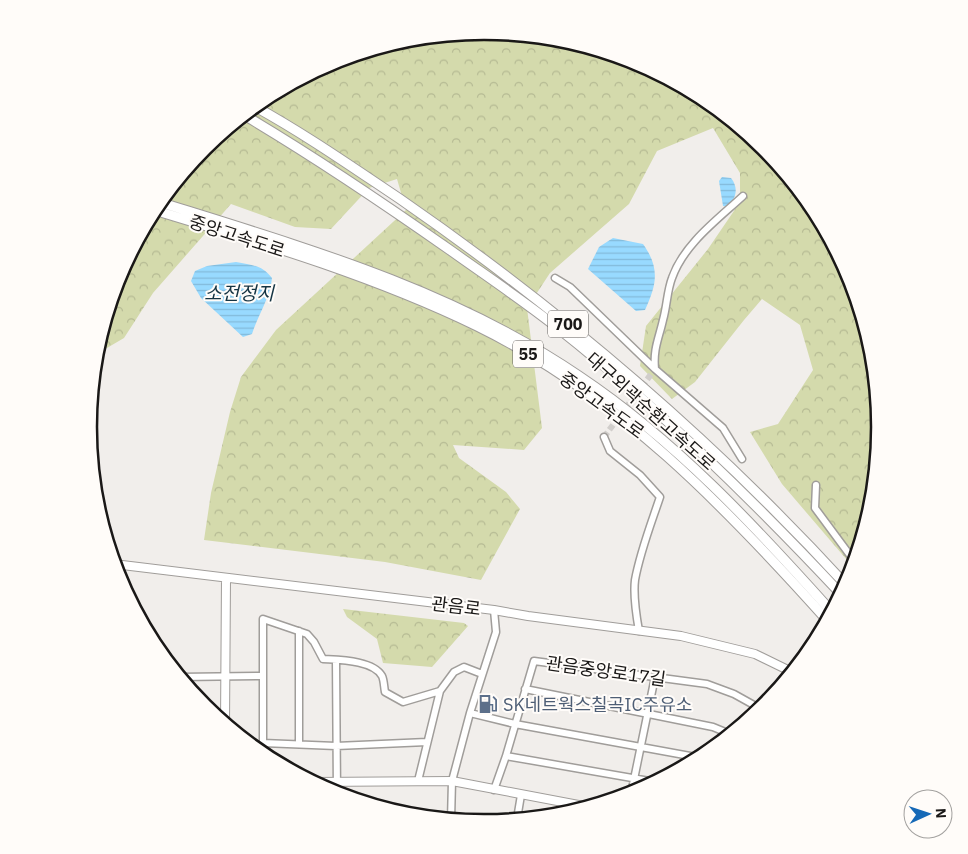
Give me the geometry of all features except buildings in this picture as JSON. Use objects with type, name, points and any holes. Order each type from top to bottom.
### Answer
[{"type":"highway","points":[[264,108],[287,125]]},
{"type":"highway","name":"대구외곽순환고속도로","points":[[262,110],[331,153],[460,241],[566,322],[708,445],[784,519],[840,579]]},
{"type":"highway","name":"대구외곽순환고속도로","points":[[250,119],[305,152],[384,204],[554,325],[651,407],[750,501],[836,588]]},
{"type":"highway","points":[[169,202],[189,211]]},
{"type":"highway","name":"중앙고속도로","points":[[167,205],[336,259],[418,290],[475,316],[531,346],[578,375],[636,417],[713,485],[827,606]]},
{"type":"highway","name":"중앙고속도로","points":[[162,212],[274,248],[415,297],[479,327],[540,361],[628,422],[707,491],[776,562],[822,614]]},
{"type":"main road","name":"관음로","points":[[123,565],[494,610],[681,636],[755,654],[786,669]]},
{"type":"main road","points":[[224,714],[226,578]]},
{"type":"main road","points":[[328,781],[452,781],[573,804]]},
{"type":"street","points":[[655,369],[653,354],[672,278],[680,260],[689,247],[743,196]]},
{"type":"street","points":[[555,278],[576,293],[655,369],[723,428],[742,459]]},
{"type":"street","points":[[604,437],[610,451],[640,475],[660,497],[635,582],[635,610],[639,630]]},
{"type":"street","points":[[816,484],[815,508],[818,515],[849,554]]},
{"type":"street","points":[[452,812],[452,781],[470,713],[496,632],[494,610]]},
{"type":"street","points":[[427,742],[336,746],[263,743],[263,619],[307,634],[314,642],[323,659],[365,664],[382,676],[385,692],[403,702],[440,691]]},
{"type":"street","points":[[299,631],[299,744]]},
{"type":"street","points":[[336,660],[336,785]]},
{"type":"street","name":"관음중앙로17길","points":[[494,790],[534,661],[708,684],[734,694],[754,705]]},
{"type":"street","points":[[418,781],[440,691],[454,672],[464,667],[482,674]]},
{"type":"street","points":[[190,679],[263,676]]},
{"type":"street","points":[[633,785],[655,677]]},
{"type":"street","name":"관음중앙로17길","points":[[525,689],[713,727],[723,731]]},
{"type":"street","points":[[470,713],[515,724],[689,755]]},
{"type":"street","points":[[506,756],[642,780]]},
{"type":"street","points":[[519,812],[522,795]]},
{"type":"green space","points":[[484,40],[535,43],[559,47],[632,69],[678,92],[699,105],[720,120],[758,153],[791,191],[806,212],[842,279],[864,352],[868,376],[871,427],[868,478],[864,502],[847,560],[782,484],[750,432],[778,424],[813,370],[800,325],[762,299],[695,382],[672,399],[640,366],[646,326],[708,249],[740,202],[740,173],[713,128],[657,151],[629,204],[550,273],[527,308],[542,428],[524,450],[453,445],[459,458],[506,492],[520,509],[481,580],[385,562],[204,540],[211,493],[230,412],[241,377],[276,330],[406,210],[397,179],[369,188],[331,229],[295,227],[231,204],[153,293],[124,338],[105,349],[126,279],[149,233],[162,212],[177,191],[210,153],[248,120],[269,105],[290,92],[336,69],[409,47],[433,43]]},
{"type":"green space","points":[[343,609],[464,623],[468,626],[432,667],[383,663],[377,639],[347,617]]},
{"type":"water","points":[[722,177],[731,178],[736,189],[735,197],[728,207],[723,206],[719,181]]},
{"type":"water","points":[[613,238],[643,244],[652,261],[655,276],[654,284],[645,310],[636,311],[588,269],[599,247]]},
{"type":"water","name":"소전정지","points":[[236,262],[260,268],[272,278],[269,293],[252,334],[243,337],[201,298],[191,281],[195,271],[207,266]]},
{"type":"tunnel","points":[[604,437],[655,369]]},
{"type":"place","name":"SK네트웍스칠곡IC주유소","points":[[488,704]]}]
